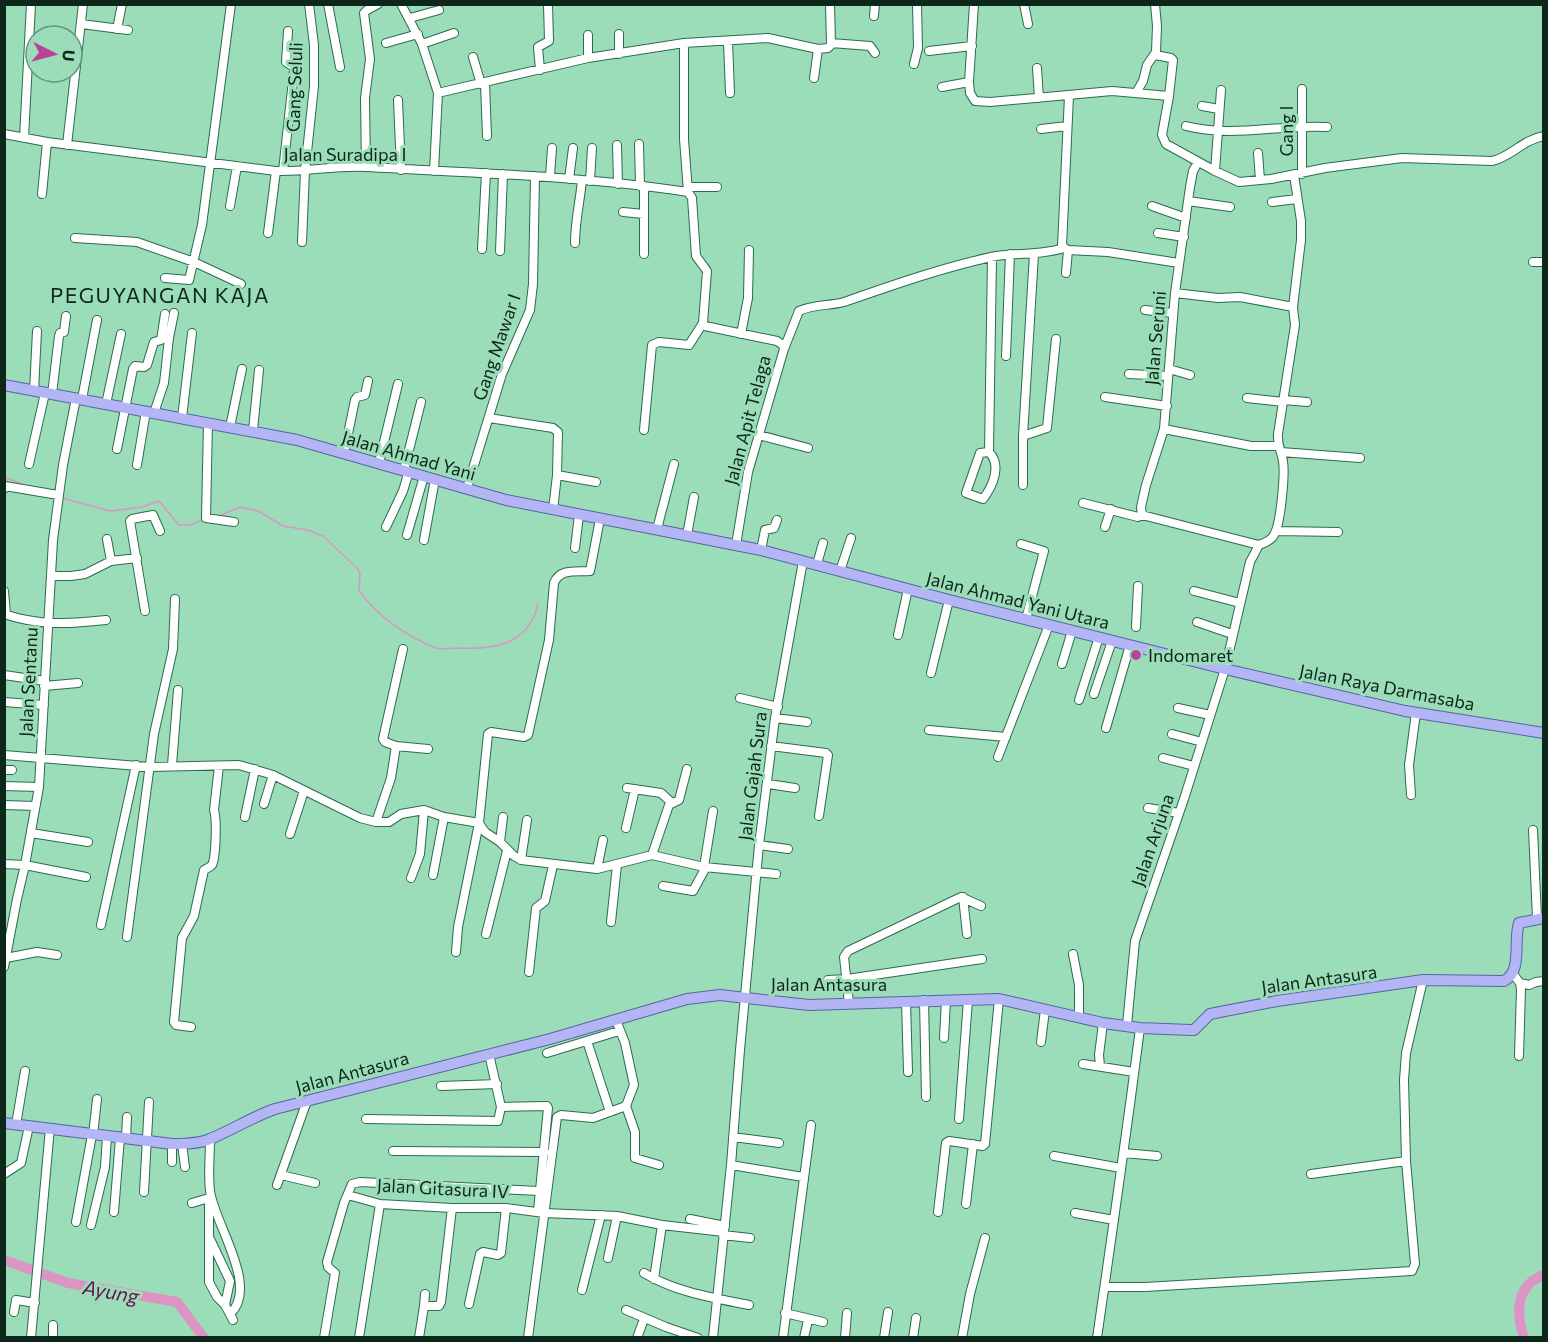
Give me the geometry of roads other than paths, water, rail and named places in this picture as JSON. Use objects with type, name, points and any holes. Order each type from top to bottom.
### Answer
[{"type":"main road","name":"Jalan Ahmad Yani","points":[[4,385],[253,430],[344,453],[506,500],[761,550],[804,561]]},
{"type":"main road","name":"Jalan Ahmad Yani Utara","points":[[804,561],[1225,669]]},
{"type":"main road","name":"Jalan Raya Darmasaba","points":[[1225,669],[1416,713],[1544,733]]},
{"type":"main road","points":[[1517,979],[1518,923],[1540,918]]},
{"type":"main road","name":"Jalan Antasura","points":[[10,1124],[177,1144],[210,1139],[265,1112],[489,1054],[617,1025],[699,996],[720,995],[792,1005],[999,999],[1103,1023],[1140,1028],[1191,1030],[1210,1014],[1277,1001],[1423,980],[1500,982],[1517,979]]},
{"type":"street","points":[[24,138],[31,4]]},
{"type":"street","points":[[81,24],[83,4]]},
{"type":"street","points":[[117,29],[122,4]]},
{"type":"street","points":[[165,278],[189,280],[194,262],[202,225],[231,4]]},
{"type":"street","name":"Gang Seluli","points":[[302,242],[305,171],[314,86],[314,45],[309,4]]},
{"type":"street","points":[[328,4],[340,67]]},
{"type":"street","points":[[366,167],[365,98],[370,59],[364,13],[378,4]]},
{"type":"street","points":[[401,4],[423,44],[438,93],[434,171]]},
{"type":"street","points":[[540,70],[538,47],[549,41],[548,4]]},
{"type":"street","points":[[830,4],[830,46]]},
{"type":"street","points":[[874,16],[875,4]]},
{"type":"street","points":[[914,64],[918,48],[917,4]]},
{"type":"street","points":[[974,4],[969,82],[971,97],[978,102],[1069,96],[1091,92],[1169,96]]},
{"type":"street","points":[[1024,4],[1028,24]]},
{"type":"street","points":[[1136,93],[1143,81],[1147,65],[1155,55],[1157,26],[1155,4]]},
{"type":"street","points":[[410,18],[439,10]]},
{"type":"street","points":[[84,24],[128,30]]},
{"type":"street","points":[[268,232],[294,71],[294,67],[286,62],[288,31]]},
{"type":"street","points":[[423,44],[454,33]]},
{"type":"street","points":[[386,43],[418,34]]},
{"type":"street","points":[[619,34],[619,54]]},
{"type":"street","points":[[588,35],[588,58]]},
{"type":"street","points":[[438,93],[588,58],[684,43],[768,38],[818,49],[830,46],[870,46],[875,53]]},
{"type":"street","points":[[728,41],[730,93]]},
{"type":"street","points":[[644,430],[652,345],[659,342],[689,345],[703,323],[707,271],[697,259],[692,198],[688,189],[684,139],[684,43]]},
{"type":"street","points":[[929,51],[972,46]]},
{"type":"street","points":[[814,78],[818,49]]},
{"type":"street","points":[[1155,55],[1173,60],[1162,138],[1171,148],[1239,182],[1376,160],[1402,158],[1492,161],[1501,159],[1532,138],[1544,136]]},
{"type":"street","points":[[474,57],[483,83],[487,136]]},
{"type":"street","points":[[1037,68],[1040,98]]},
{"type":"street","points":[[942,87],[969,82]]},
{"type":"street","points":[[67,145],[74,84]]},
{"type":"street","name":"Gang I","points":[[1276,531],[1284,472],[1279,449],[1283,401],[1295,325],[1293,307],[1300,240],[1301,221],[1297,199],[1303,125],[1302,89]]},
{"type":"street","points":[[1215,171],[1221,90]]},
{"type":"street","points":[[1066,273],[1066,249],[1060,243],[1069,96]]},
{"type":"street","points":[[398,100],[401,170]]},
{"type":"street","points":[[1202,106],[1219,109]]},
{"type":"street","points":[[1186,126],[1218,132],[1303,125],[1327,127]]},
{"type":"street","points":[[1041,129],[1067,126]]},
{"type":"street","name":"Jalan Suradipa I","points":[[4,134],[67,145],[279,171],[366,167],[550,176],[688,189],[717,187]]},
{"type":"street","points":[[42,194],[47,142]]},
{"type":"street","points":[[639,144],[644,214],[644,254]]},
{"type":"street","points":[[617,145],[618,184]]},
{"type":"street","points":[[550,176],[552,148]]},
{"type":"street","points":[[569,179],[573,148]]},
{"type":"street","points":[[575,243],[576,216],[592,148]]},
{"type":"street","points":[[1258,153],[1260,180]]},
{"type":"street","name":"Jalan Seruni","points":[[1142,515],[1140,507],[1164,429],[1175,293],[1193,171],[1198,162]]},
{"type":"street","points":[[230,206],[237,166]]},
{"type":"street","points":[[482,249],[486,173]]},
{"type":"street","points":[[500,251],[503,174]]},
{"type":"street","name":"Gang Mawar I","points":[[467,488],[502,374],[530,310],[533,284],[534,176]]},
{"type":"street","points":[[1272,202],[1297,199]]},
{"type":"street","points":[[1188,201],[1230,207]]},
{"type":"street","points":[[1152,206],[1186,218]]},
{"type":"street","points":[[623,213],[644,214]]},
{"type":"street","points":[[1158,233],[1184,237]]},
{"type":"street","points":[[75,238],[137,242],[194,262],[241,284]]},
{"type":"street","points":[[784,349],[799,311],[805,308],[842,303],[921,276],[992,257],[1066,249],[1108,252],[1179,263]]},
{"type":"street","points":[[741,334],[748,298],[749,250]]},
{"type":"street","points":[[1006,356],[1010,254]]},
{"type":"street","points":[[1023,485],[1023,436],[1034,254]]},
{"type":"street","points":[[989,452],[980,453],[966,493],[983,499],[994,477],[994,457],[989,452],[992,257]]},
{"type":"street","points":[[1533,262],[1544,262]]},
{"type":"street","points":[[1175,293],[1218,298],[1240,297],[1293,307]]},
{"type":"street","points":[[1145,310],[1173,314]]},
{"type":"street","points":[[117,449],[133,369],[135,366],[147,365],[154,342],[161,340],[170,314],[164,383],[150,412],[137,465]]},
{"type":"street","points":[[29,464],[44,393],[59,336],[64,332],[66,316]]},
{"type":"street","name":"Jalan Sentanu","points":[[5,963],[8,929],[26,865],[39,787],[58,495],[98,320]]},
{"type":"street","name":"Jalan Apit Telaga","points":[[703,323],[705,326],[777,341],[783,345],[784,349],[748,472],[736,545]]},
{"type":"street","points":[[37,331],[44,393]]},
{"type":"street","points":[[182,418],[192,333]]},
{"type":"street","points":[[105,404],[121,334]]},
{"type":"street","points":[[1023,436],[1047,429],[1056,339]]},
{"type":"street","points":[[230,427],[242,369]]},
{"type":"street","points":[[253,430],[260,370]]},
{"type":"street","points":[[1129,374],[1190,375]]},
{"type":"street","points":[[344,453],[355,400],[365,395],[368,381]]},
{"type":"street","points":[[379,463],[398,384]]},
{"type":"street","points":[[1105,397],[1167,406]]},
{"type":"street","points":[[1247,398],[1307,402]]},
{"type":"street","points":[[386,527],[403,490],[421,402]]},
{"type":"street","points":[[489,418],[556,429],[559,435],[553,510]]},
{"type":"street","points":[[208,423],[206,518],[234,522]]},
{"type":"street","points":[[1164,429],[1251,446],[1360,458]]},
{"type":"street","points":[[759,435],[808,448]]},
{"type":"street","points":[[657,529],[674,464]]},
{"type":"street","points":[[557,475],[596,482]]},
{"type":"street","points":[[407,535],[424,476]]},
{"type":"street","points":[[424,540],[435,479]]},
{"type":"street","points":[[4,489],[5,486],[58,495]]},
{"type":"street","points":[[687,535],[694,497]]},
{"type":"street","points":[[1083,503],[1138,517],[1142,515],[1258,545],[1271,539],[1276,531],[1338,532]]},
{"type":"street","points":[[1106,527],[1111,509]]},
{"type":"street","points":[[145,611],[130,521],[153,515],[160,531]]},
{"type":"street","points":[[575,548],[579,515]]},
{"type":"street","points":[[456,952],[458,927],[479,823],[488,734],[492,732],[524,737],[528,735],[549,640],[554,583],[557,576],[568,571],[590,571],[600,519]]},
{"type":"street","points":[[761,550],[765,530],[774,528],[777,520]]},
{"type":"street","points":[[840,571],[851,538]]},
{"type":"street","points":[[107,539],[111,561]]},
{"type":"street","points":[[816,564],[823,543]]},
{"type":"street","points":[[1021,544],[1044,551],[1026,619]]},
{"type":"street","name":"Jalan Arjuna","points":[[1127,1025],[1135,941],[1225,669],[1250,562],[1258,545]]},
{"type":"street","points":[[51,576],[85,574],[111,561],[137,558]]},
{"type":"street","name":"Jalan Gajah Sura","points":[[713,1338],[731,1165],[759,845],[775,718],[804,561]]},
{"type":"street","points":[[1136,627],[1138,586]]},
{"type":"street","points":[[898,635],[908,589]]},
{"type":"street","points":[[4,591],[5,614],[28,621],[48,624],[106,620]]},
{"type":"street","points":[[1194,591],[1241,600]]},
{"type":"street","points":[[127,937],[159,709],[172,649],[175,599]]},
{"type":"street","points":[[931,673],[949,600]]},
{"type":"street","points":[[1197,622],[1233,634]]},
{"type":"street","points":[[998,757],[1049,625]]},
{"type":"street","points":[[1062,664],[1072,631]]},
{"type":"street","points":[[1079,700],[1099,637]]},
{"type":"street","points":[[1094,694],[1112,640]]},
{"type":"street","points":[[1106,728],[1130,645]]},
{"type":"street","points":[[403,650],[383,739],[396,746],[428,749]]},
{"type":"street","points":[[4,675],[45,683],[78,683]]},
{"type":"street","points":[[172,765],[178,690]]},
{"type":"street","points":[[740,698],[778,707]]},
{"type":"street","points":[[4,702],[44,705]]},
{"type":"street","points":[[1178,708],[1210,715]]},
{"type":"street","points":[[1411,795],[1409,765],[1416,713]]},
{"type":"street","points":[[775,718],[807,723]]},
{"type":"street","points":[[929,730],[1006,737]]},
{"type":"street","points":[[1172,734],[1202,742]]},
{"type":"street","points":[[376,822],[391,778],[396,746]]},
{"type":"street","points":[[771,746],[828,755],[819,816]]},
{"type":"street","points":[[4,755],[150,767],[240,765],[273,775],[360,818],[376,822],[389,822],[401,813],[424,810],[444,817],[479,823],[485,832],[521,860],[597,869],[652,855],[705,867],[776,874]]},
{"type":"street","points":[[1162,758],[1194,766]]},
{"type":"street","points":[[101,925],[136,765]]},
{"type":"street","points":[[191,1027],[176,1025],[174,1022],[183,938],[194,916],[204,870],[211,866],[212,862],[219,766]]},
{"type":"street","points":[[244,817],[255,769]]},
{"type":"street","points":[[652,855],[669,805],[679,800],[687,769]]},
{"type":"street","points":[[264,804],[273,775]]},
{"type":"street","points":[[768,784],[795,788]]},
{"type":"street","points":[[4,786],[39,787]]},
{"type":"street","points":[[626,828],[631,789],[662,793],[672,803]]},
{"type":"street","points":[[290,834],[304,791]]},
{"type":"street","points":[[4,805],[35,806]]},
{"type":"street","points":[[1148,808],[1179,813]]},
{"type":"street","points":[[411,878],[420,854],[424,810]]},
{"type":"street","points":[[663,886],[693,891],[705,867],[713,811]]},
{"type":"street","points":[[433,875],[444,817]]},
{"type":"street","points":[[500,842],[504,817]]},
{"type":"street","points":[[521,860],[527,820]]},
{"type":"street","points":[[1533,830],[1540,918]]},
{"type":"street","points":[[31,833],[88,842]]},
{"type":"street","points":[[597,869],[603,840]]},
{"type":"street","points":[[759,845],[788,849]]},
{"type":"street","points":[[486,934],[507,851]]},
{"type":"street","points":[[4,864],[26,865],[86,877]]},
{"type":"street","points":[[529,972],[536,908],[545,901],[553,865]]},
{"type":"street","points":[[611,922],[617,865]]},
{"type":"street","points":[[963,897],[981,906]]},
{"type":"street","points":[[963,897],[967,934]]},
{"type":"street","points":[[849,1003],[844,957],[848,951],[963,897]]},
{"type":"street","points":[[5,963],[37,952],[57,955]]},
{"type":"street","points":[[1073,954],[1079,985],[1079,1017]]},
{"type":"street","points":[[828,980],[982,959]]},
{"type":"street","points":[[1519,1056],[1517,979],[1529,985],[1536,981],[1544,981]]},
{"type":"street","points":[[1105,1287],[1145,1287],[1412,1271],[1415,1264],[1404,1113],[1406,1053],[1423,980]]},
{"type":"street","points":[[938,1212],[946,1143],[949,1141],[983,1146],[986,1142],[992,1054],[999,999]]},
{"type":"street","points":[[906,1000],[908,1072]]},
{"type":"street","points":[[924,1000],[926,1097]]},
{"type":"street","points":[[944,1038],[946,1000]]},
{"type":"street","points":[[959,1119],[968,1000]]},
{"type":"street","points":[[1041,1042],[1045,1010]]},
{"type":"street","points":[[1100,1066],[1098,1061],[1103,1023]]},
{"type":"street","points":[[547,1053],[586,1041],[617,1025],[625,1043],[634,1085],[626,1106],[635,1132],[635,1158],[659,1165]]},
{"type":"street","points":[[1097,1338],[1130,1120],[1140,1028]]},
{"type":"street","points":[[586,1041],[610,1112]]},
{"type":"street","points":[[366,1119],[498,1121],[501,1116],[501,1107],[489,1054]]},
{"type":"street","points":[[1083,1064],[1134,1072]]},
{"type":"street","points":[[10,1124],[25,1071]]},
{"type":"street","points":[[441,1086],[497,1084]]},
{"type":"street","points":[[76,1222],[84,1188],[97,1099]]},
{"type":"street","points":[[277,1185],[307,1101]]},
{"type":"street","points":[[144,1192],[149,1102]]},
{"type":"street","points":[[501,1107],[547,1106],[549,1110],[539,1191],[541,1212]]},
{"type":"street","points":[[528,1338],[541,1212],[557,1117],[561,1115],[593,1118],[626,1106]]},
{"type":"street","points":[[114,1212],[127,1117]]},
{"type":"street","points":[[783,1338],[811,1125]]},
{"type":"street","points":[[4,1174],[21,1163],[29,1126]]},
{"type":"street","points":[[31,1338],[50,1128]]},
{"type":"street","points":[[91,1224],[105,1167],[107,1136]]},
{"type":"street","points":[[733,1137],[779,1143]]},
{"type":"street","points":[[210,1139],[210,1195],[210,1284],[232,1317],[238,1304],[240,1276],[210,1195]]},
{"type":"street","points":[[172,1162],[177,1144]]},
{"type":"street","points":[[177,1144],[185,1167]]},
{"type":"street","points":[[966,1204],[973,1144]]},
{"type":"street","points":[[393,1151],[544,1152]]},
{"type":"street","points":[[1124,1152],[1157,1156]]},
{"type":"street","points":[[1054,1156],[1121,1168]]},
{"type":"street","points":[[1311,1174],[1406,1161]]},
{"type":"street","points":[[731,1165],[803,1177]]},
{"type":"street","points":[[281,1175],[315,1182]]},
{"type":"street","points":[[324,1338],[335,1273],[328,1267],[327,1262],[352,1184],[360,1182],[539,1191]]},
{"type":"street","points":[[192,1203],[210,1195]]},
{"type":"street","name":"Jalan Gitasura IV","points":[[348,1195],[380,1204],[507,1208],[617,1216],[662,1225],[724,1231]]},
{"type":"street","points":[[359,1338],[380,1204]]},
{"type":"street","points":[[424,1306],[439,1306],[441,1302],[452,1208]]},
{"type":"street","points":[[469,1304],[480,1254],[483,1252],[498,1255],[501,1253],[507,1208]]},
{"type":"street","points":[[1075,1213],[1114,1220]]},
{"type":"street","points":[[582,1290],[601,1215]]},
{"type":"street","points":[[608,1258],[617,1216]]},
{"type":"street","points":[[690,1219],[750,1238]]},
{"type":"street","points":[[654,1279],[662,1225]]},
{"type":"street","points":[[962,1338],[984,1238]]},
{"type":"street","points":[[210,1239],[230,1281],[225,1305]]},
{"type":"street","points":[[644,1273],[654,1279],[717,1299],[749,1305]]},
{"type":"street","points":[[419,1338],[425,1294]]},
{"type":"street","points":[[14,1312],[16,1300],[35,1303]]},
{"type":"street","points":[[626,1310],[692,1337]]},
{"type":"street","points":[[845,1338],[847,1312]]},
{"type":"street","points":[[884,1338],[888,1312]]},
{"type":"street","points":[[785,1313],[823,1322]]},
{"type":"street","points":[[914,1338],[916,1318]]},
{"type":"street","points":[[637,1338],[644,1319]]},
{"type":"street","points":[[804,1338],[808,1320]]},
{"type":"street","points":[[53,1325],[53,1338]]},
{"type":"waterway","points":[[4,477],[27,486]]},
{"type":"waterway","points":[[62,498],[110,511],[142,507],[159,501],[179,525],[189,525],[203,520]]},
{"type":"waterway","points":[[219,516],[240,507],[258,511],[283,526],[308,530],[323,536],[358,569],[359,590],[383,617],[404,632],[436,648],[485,648],[509,642],[527,628],[538,604]]},
{"type":"waterway","name":"Ayung","points":[[4,1260],[68,1283],[177,1302],[204,1338]]},
{"type":"waterway","name":"Ayung","points":[[1524,1338],[1521,1329],[1520,1301],[1528,1286],[1544,1275]]},
{"type":"place","name":"Indomaret","points":[[1136,655]]},
{"type":"district","name":"PEGUYANGAN KAJA","points":[[160,294]]}]
